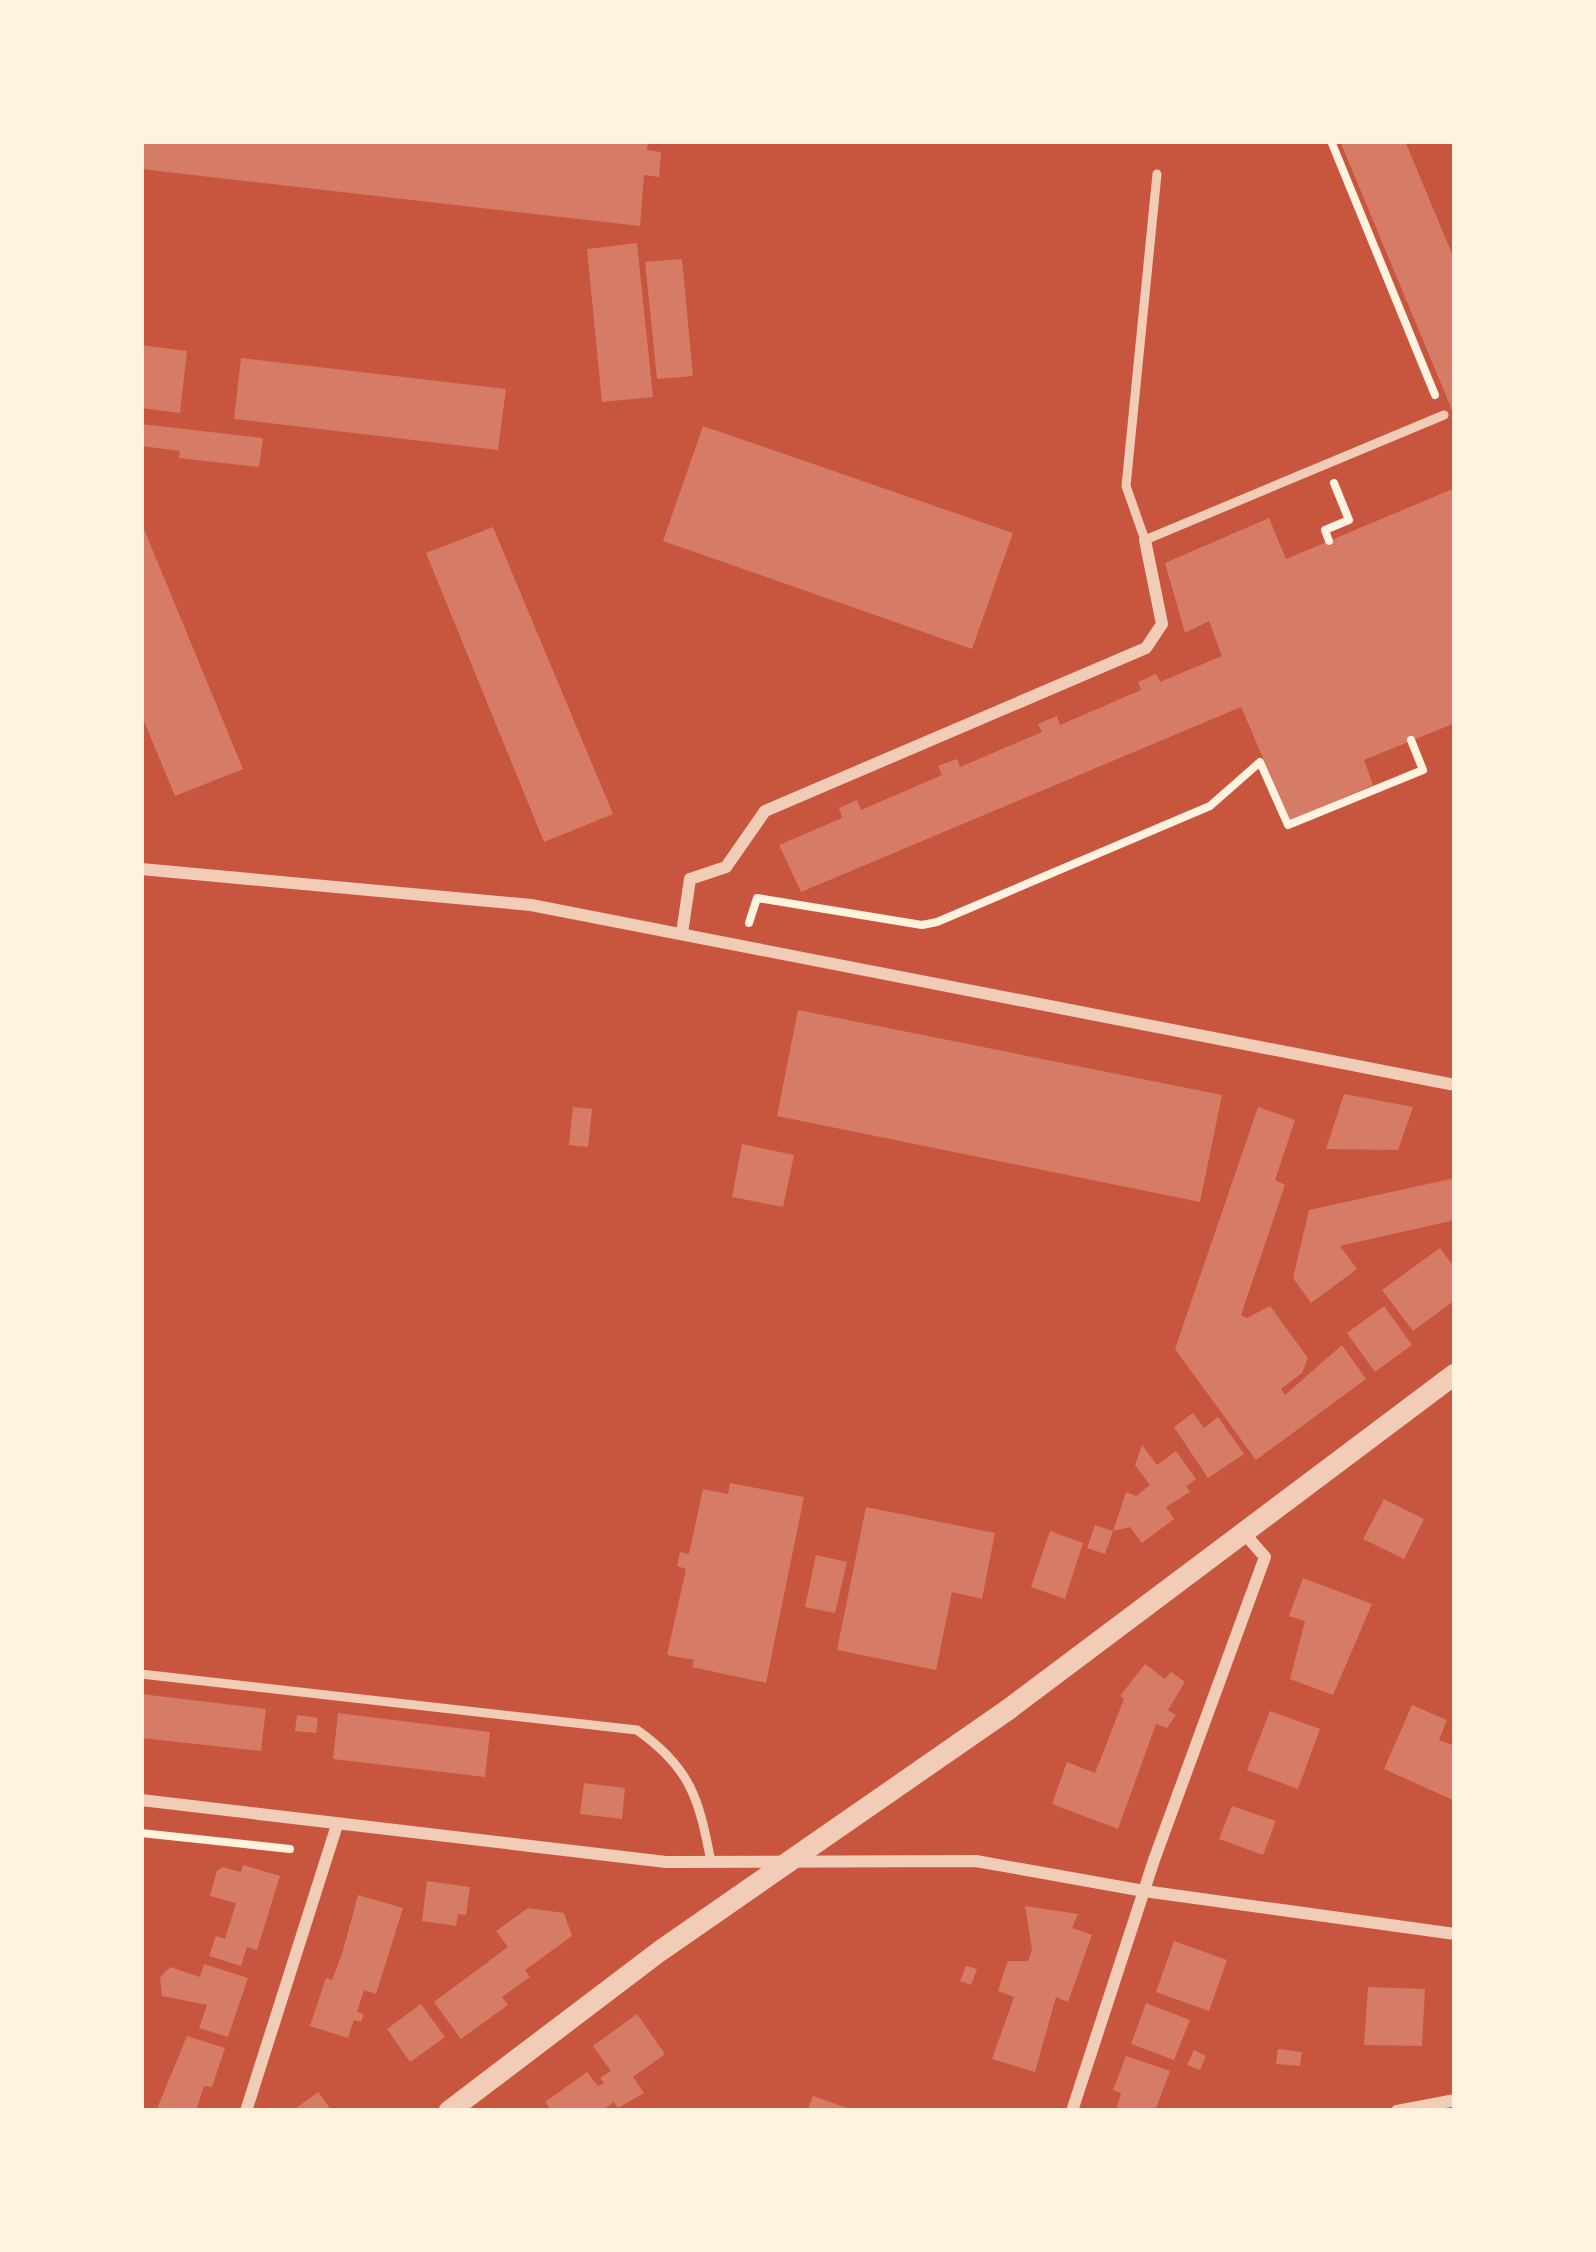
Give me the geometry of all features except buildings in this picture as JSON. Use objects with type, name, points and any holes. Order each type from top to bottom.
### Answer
[{"type":"street","points":[[682,933],[690,879],[726,867],[765,812],[1146,648],[1162,624],[1144,540]]},
{"type":"street","points":[[141,869],[531,905],[1455,1085]]},
{"type":"street","points":[[449,2111],[660,1951],[1009,1709],[1455,1374]]},
{"type":"street","points":[[1072,2111],[1144,1892],[1264,1557],[1243,1532]]},
{"type":"street","points":[[141,1800],[666,1862],[976,1861],[1144,1892],[1455,1934]]},
{"type":"street","points":[[246,2111],[337,1825]]},
{"type":"street","points":[[1397,2111],[1455,2100]]},
{"type":"lane","points":[[1157,174],[1126,487],[1144,540],[1444,415]]},
{"type":"lane","points":[[141,1675],[637,1730],[672,1755],[692,1787],[711,1862]]},
{"type":"path","points":[[1331,141],[1444,415]]},
{"type":"path","points":[[1327,465],[1349,520],[1325,530],[1329,541]]},
{"type":"path","points":[[742,945],[757,898],[922,925],[953,917],[1210,806],[1260,761],[1288,825],[1423,770],[1411,740]]},
{"type":"path","points":[[141,1833],[290,1849]]}]
